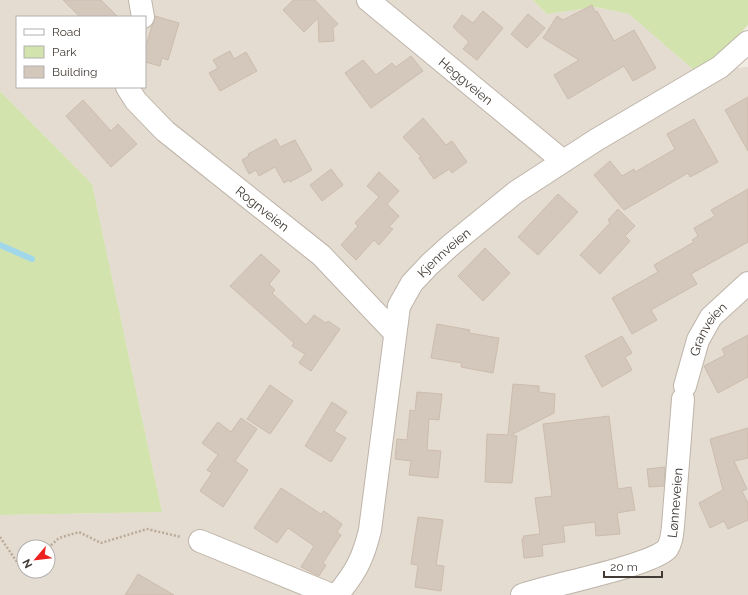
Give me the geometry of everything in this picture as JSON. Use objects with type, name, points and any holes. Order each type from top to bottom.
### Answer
[{"type":"street","points":[[140,0],[143,16]]},
{"type":"street","name":"Heggveien","points":[[368,0],[563,161]]},
{"type":"street","name":"Kjennveien","points":[[337,595],[352,576],[364,555],[370,530],[399,306],[412,283],[452,244],[516,192],[563,161],[720,67],[748,42]]},
{"type":"street","name":"Rognveien","points":[[128,88],[136,100],[165,131],[321,255],[395,333]]},
{"type":"street","name":"Granveien","points":[[684,392],[698,340],[711,317],[748,283]]},
{"type":"street","name":"Lønneveien","points":[[522,595],[638,562],[659,555],[667,548],[671,542],[673,526],[684,392]]},
{"type":"street","points":[[200,541],[332,595]]},
{"type":"path","points":[[56,541],[59,538],[79,532],[101,543],[147,529],[200,541]]},
{"type":"path","points":[[0,537],[16,561]]},
{"type":"shaded area","points":[[0,0],[533,0],[547,14],[595,7],[629,14],[696,72],[748,67],[748,595],[0,595],[0,515],[162,512],[92,184],[0,91]]},
{"type":"green space","points":[[533,0],[748,0],[748,25],[721,54],[696,72],[629,14],[595,7],[547,14]]},
{"type":"green space","points":[[0,91],[92,184],[162,512],[0,515]]},
{"type":"building","points":[[63,0],[101,0],[117,16],[79,16]]},
{"type":"building","points":[[293,0],[315,0],[338,24],[333,28],[334,41],[319,42],[318,18],[304,32],[283,10]]},
{"type":"building","points":[[592,5],[614,41],[634,30],[656,68],[633,81],[624,66],[568,99],[554,75],[579,60],[543,38],[557,16],[563,20]]},
{"type":"building","points":[[483,11],[503,28],[477,60],[463,49],[469,42],[453,27],[462,15],[473,23]]},
{"type":"building","points":[[528,14],[545,28],[527,48],[511,34]]},
{"type":"building","points":[[155,16],[179,23],[168,60],[162,58],[160,66],[146,62],[146,46]]},
{"type":"building","points":[[230,51],[234,59],[246,52],[257,71],[220,91],[209,73],[218,68],[213,60]]},
{"type":"building","points":[[411,56],[423,71],[371,108],[345,73],[363,60],[376,75],[392,63],[396,67]]},
{"type":"building","points":[[748,97],[748,151],[725,110]]},
{"type":"building","points":[[83,100],[111,131],[118,124],[137,144],[111,167],[66,116]]},
{"type":"building","points":[[423,118],[446,145],[452,141],[467,162],[452,173],[449,169],[434,179],[419,158],[421,157],[403,137]]},
{"type":"building","points":[[694,119],[718,162],[690,177],[688,173],[624,210],[594,175],[610,161],[622,176],[634,169],[635,172],[675,149],[667,134]]},
{"type":"building","points":[[276,139],[280,147],[295,140],[312,170],[290,182],[289,180],[284,183],[275,167],[259,176],[256,170],[249,174],[242,160],[249,156],[248,154]]},
{"type":"building","points":[[331,169],[343,185],[322,201],[310,185]]},
{"type":"building","points":[[379,172],[399,191],[387,204],[399,216],[389,227],[393,229],[379,245],[374,240],[356,260],[341,245],[358,226],[355,223],[379,197],[367,186]]},
{"type":"building","points":[[748,189],[748,242],[691,274],[697,284],[651,310],[657,320],[632,334],[612,298],[658,272],[654,265],[694,242],[692,240],[698,236],[694,228],[715,216],[711,210]]},
{"type":"building","points":[[558,194],[578,212],[538,255],[518,237]]},
{"type":"building","points":[[618,209],[635,226],[625,236],[630,241],[600,274],[580,255],[610,223],[608,220]]},
{"type":"building","points":[[485,248],[510,273],[483,301],[458,276]]},
{"type":"building","points":[[261,254],[280,271],[269,284],[275,290],[272,293],[306,325],[314,315],[326,323],[328,321],[340,329],[311,371],[299,363],[305,354],[292,346],[294,343],[230,286]]},
{"type":"building","points":[[437,324],[470,330],[469,333],[499,338],[493,373],[461,367],[462,363],[431,358]]},
{"type":"building","points":[[748,335],[748,377],[718,393],[704,366],[725,355],[722,349]]},
{"type":"building","points":[[622,336],[632,353],[625,357],[632,370],[602,387],[585,356]]},
{"type":"building","points":[[513,384],[539,386],[539,392],[555,394],[554,413],[511,435],[517,436],[512,483],[485,482],[487,434],[508,435]]},
{"type":"building","points":[[270,385],[293,401],[270,434],[247,419]]},
{"type":"building","points":[[417,392],[442,394],[439,420],[429,419],[427,450],[441,451],[438,478],[409,475],[411,461],[395,459],[397,439],[407,440],[410,410],[415,411]]},
{"type":"building","points":[[332,402],[347,412],[334,431],[346,438],[331,462],[305,446]]},
{"type":"building","points":[[609,416],[618,489],[631,487],[635,510],[617,513],[620,534],[596,536],[595,522],[563,526],[565,542],[542,545],[543,556],[524,558],[523,536],[540,534],[535,498],[552,496],[543,424]]},
{"type":"building","points":[[241,418],[257,429],[235,461],[248,470],[223,507],[200,491],[212,473],[207,470],[218,455],[202,443],[218,422],[231,432]]},
{"type":"building","points":[[748,428],[748,458],[734,461],[747,489],[742,491],[748,503],[748,520],[728,529],[724,521],[710,528],[699,503],[723,490],[710,439]]},
{"type":"building","points":[[665,467],[664,486],[649,487],[647,469]]},
{"type":"building","points":[[281,488],[321,514],[324,511],[342,524],[337,532],[341,535],[323,563],[326,565],[319,576],[301,567],[314,546],[288,528],[277,543],[254,528]]},
{"type":"building","points":[[418,517],[443,520],[436,565],[444,566],[441,591],[415,587],[418,565],[411,564]]},
{"type":"building","points":[[138,574],[174,595],[125,595]]},
{"type":"waterway","points":[[0,245],[32,259]]}]
